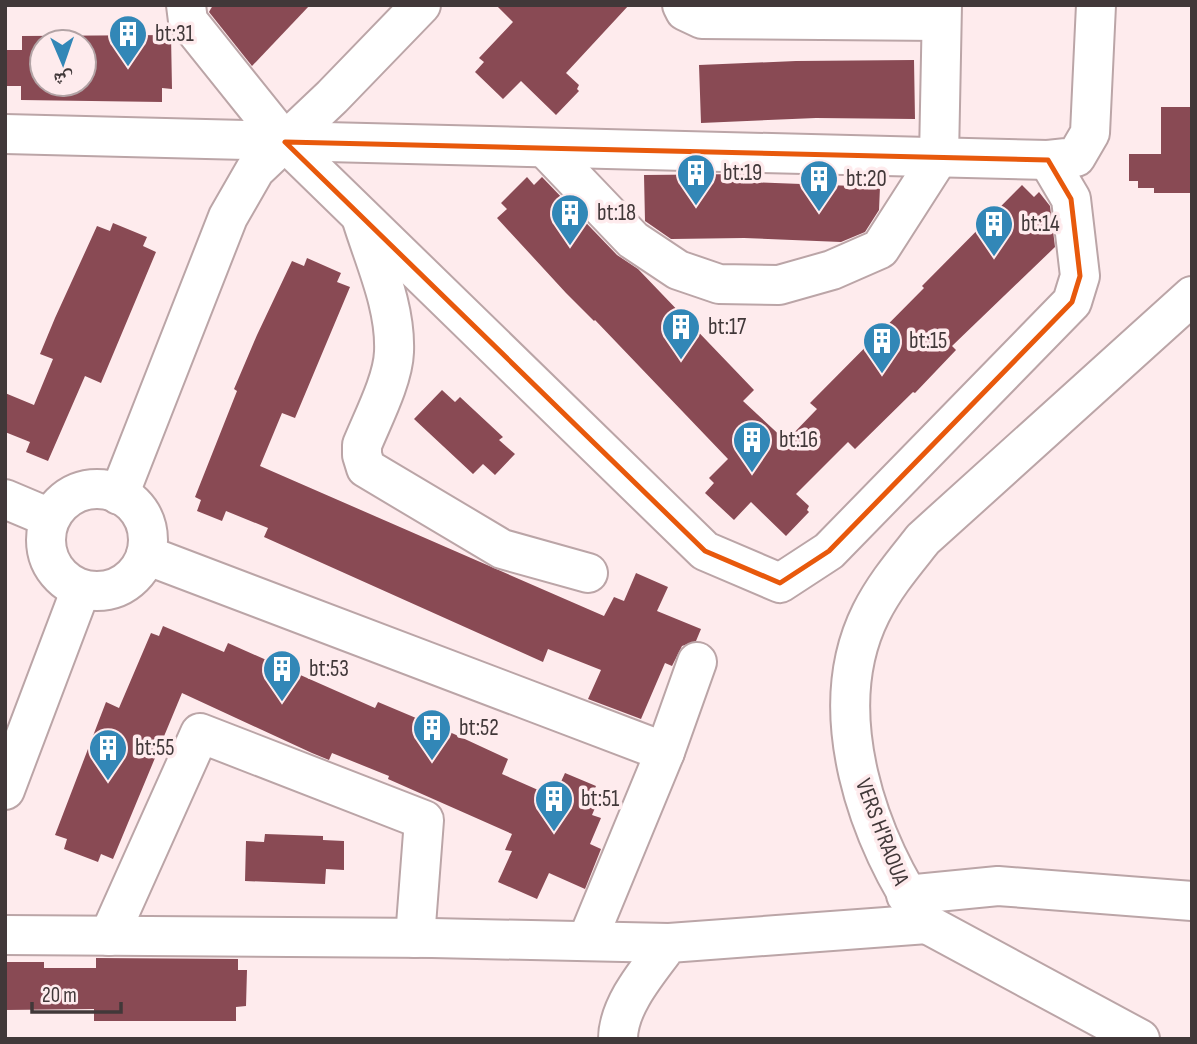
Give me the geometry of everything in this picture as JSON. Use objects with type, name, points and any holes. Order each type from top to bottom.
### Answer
[{"type":"street","points":[[186,5],[188,21],[285,142],[705,551],[780,583],[829,551],[1072,302],[1080,276],[1071,200],[1048,160]]},
{"type":"street","points":[[120,495],[228,217],[255,170],[332,97],[421,5]]},
{"type":"street","points":[[545,148],[633,240],[678,270],[719,284],[779,285],[832,270],[880,249],[939,157],[942,13],[702,19],[685,11],[682,5]]},
{"type":"street","points":[[5,134],[1048,160],[1076,157],[1090,133],[1096,5]]},
{"type":"street","points":[[360,214],[387,299],[393,325],[394,354],[388,378],[362,445],[366,468],[502,549],[588,573]]},
{"type":"street","name":"VERS H'RAOUA","points":[[917,910],[872,820],[859,777],[852,733],[850,690],[857,650],[870,615],[889,581],[923,539],[1192,296]]},
{"type":"street","points":[[92,489],[109,490],[120,495],[137,508],[145,522],[149,538],[146,555],[139,569],[128,581],[114,589],[81,589],[66,581],[54,568],[47,552],[46,535],[51,518],[61,504],[75,494],[92,489]]},
{"type":"street","points":[[5,499],[51,518]]},
{"type":"street","points":[[146,555],[665,752]]},
{"type":"street","points":[[5,790],[81,589]]},
{"type":"street","points":[[587,941],[665,752],[697,662]]},
{"type":"street","points":[[108,936],[200,733],[424,820],[415,938]]},
{"type":"street","points":[[5,935],[669,943],[917,910],[969,888],[1009,887],[1192,901]]},
{"type":"street","points":[[917,910],[1140,1039]]},
{"type":"street","points":[[618,1039],[618,1029],[636,988],[669,943]]},
{"type":"highlighted area","points":[[285,142],[1048,160],[1071,199],[1080,276],[1072,302],[829,551],[780,583],[705,551]]},
{"type":"building","points":[[213,5],[310,5],[252,66],[209,12]]},
{"type":"building","points":[[496,5],[629,5],[566,73],[579,85],[579,91],[556,115],[521,81],[503,99],[475,72],[484,62],[479,58],[513,22]]},
{"type":"building","name":"bt:31","points":[[98,35],[171,35],[172,89],[162,88],[162,102],[21,100],[21,86],[5,86],[5,50],[22,50],[22,36],[28,36],[28,98],[98,98]]},
{"type":"building","points":[[914,60],[915,119],[816,118],[701,123],[699,65]]},
{"type":"building","points":[[1161,107],[1192,107],[1192,193],[1154,193],[1154,188],[1138,188],[1138,181],[1129,181],[1129,154],[1161,154]]},
{"type":"building","points":[[747,174],[747,182],[880,187],[879,210],[865,232],[841,242],[744,238],[671,239],[645,221],[644,175]]},
{"type":"building","points":[[527,177],[534,185],[542,177],[617,255],[638,269],[754,390],[743,401],[786,441],[817,409],[810,403],[1022,185],[1034,197],[1039,192],[1050,206],[1055,247],[952,346],[956,350],[915,393],[855,449],[848,442],[796,494],[809,506],[809,512],[786,536],[751,502],[734,520],[705,493],[714,483],[709,478],[728,459],[497,218],[507,209],[501,203]]},
{"type":"building","points":[[113,223],[147,237],[143,246],[156,252],[101,383],[85,376],[48,461],[26,452],[30,442],[5,432],[5,393],[34,405],[53,359],[40,354],[55,318],[97,226],[110,231]]},
{"type":"building","points":[[307,258],[341,273],[337,282],[350,287],[295,418],[282,413],[260,466],[604,616],[614,597],[624,601],[636,573],[668,587],[657,611],[701,629],[696,641],[682,646],[672,666],[665,663],[641,719],[588,699],[601,670],[548,649],[543,662],[264,537],[268,528],[226,511],[222,521],[197,511],[201,500],[195,497],[237,391],[234,389],[257,335],[292,261],[304,266]]},
{"type":"building","points":[[442,390],[455,402],[460,397],[503,437],[499,440],[515,454],[495,475],[483,464],[473,474],[414,419]]},
{"type":"building","points":[[163,626],[224,652],[228,643],[375,708],[378,702],[454,734],[508,759],[502,774],[554,797],[565,773],[596,786],[588,804],[595,808],[592,815],[601,818],[590,844],[601,849],[585,889],[549,873],[537,899],[498,882],[512,851],[505,850],[512,834],[388,779],[389,776],[332,753],[329,760],[182,693],[113,859],[101,854],[98,862],[64,849],[67,839],[55,835],[106,702],[119,708],[151,633],[159,636]]},
{"type":"building","points":[[265,834],[323,836],[323,840],[344,841],[344,870],[326,869],[325,884],[245,881],[246,841],[264,842]]},
{"type":"building","points":[[96,958],[238,959],[238,970],[247,970],[246,1006],[236,1007],[236,1021],[94,1021],[94,1009],[5,1010],[5,962],[44,962],[44,968],[96,968]]},
{"type":"place","name":"bt:31","points":[[128,68]]},
{"type":"place","name":"bt:19","points":[[696,207]]},
{"type":"place","name":"bt:20","points":[[819,213]]},
{"type":"place","name":"bt:18","points":[[570,247]]},
{"type":"place","name":"bt:14","points":[[994,258]]},
{"type":"place","name":"bt:17","points":[[681,361]]},
{"type":"place","name":"bt:15","points":[[882,375]]},
{"type":"place","name":"bt:16","points":[[752,474]]},
{"type":"place","name":"bt:53","points":[[282,703]]},
{"type":"place","name":"bt:52","points":[[432,762]]},
{"type":"place","name":"bt:55","points":[[108,782]]},
{"type":"place","name":"bt:51","points":[[554,833]]}]
